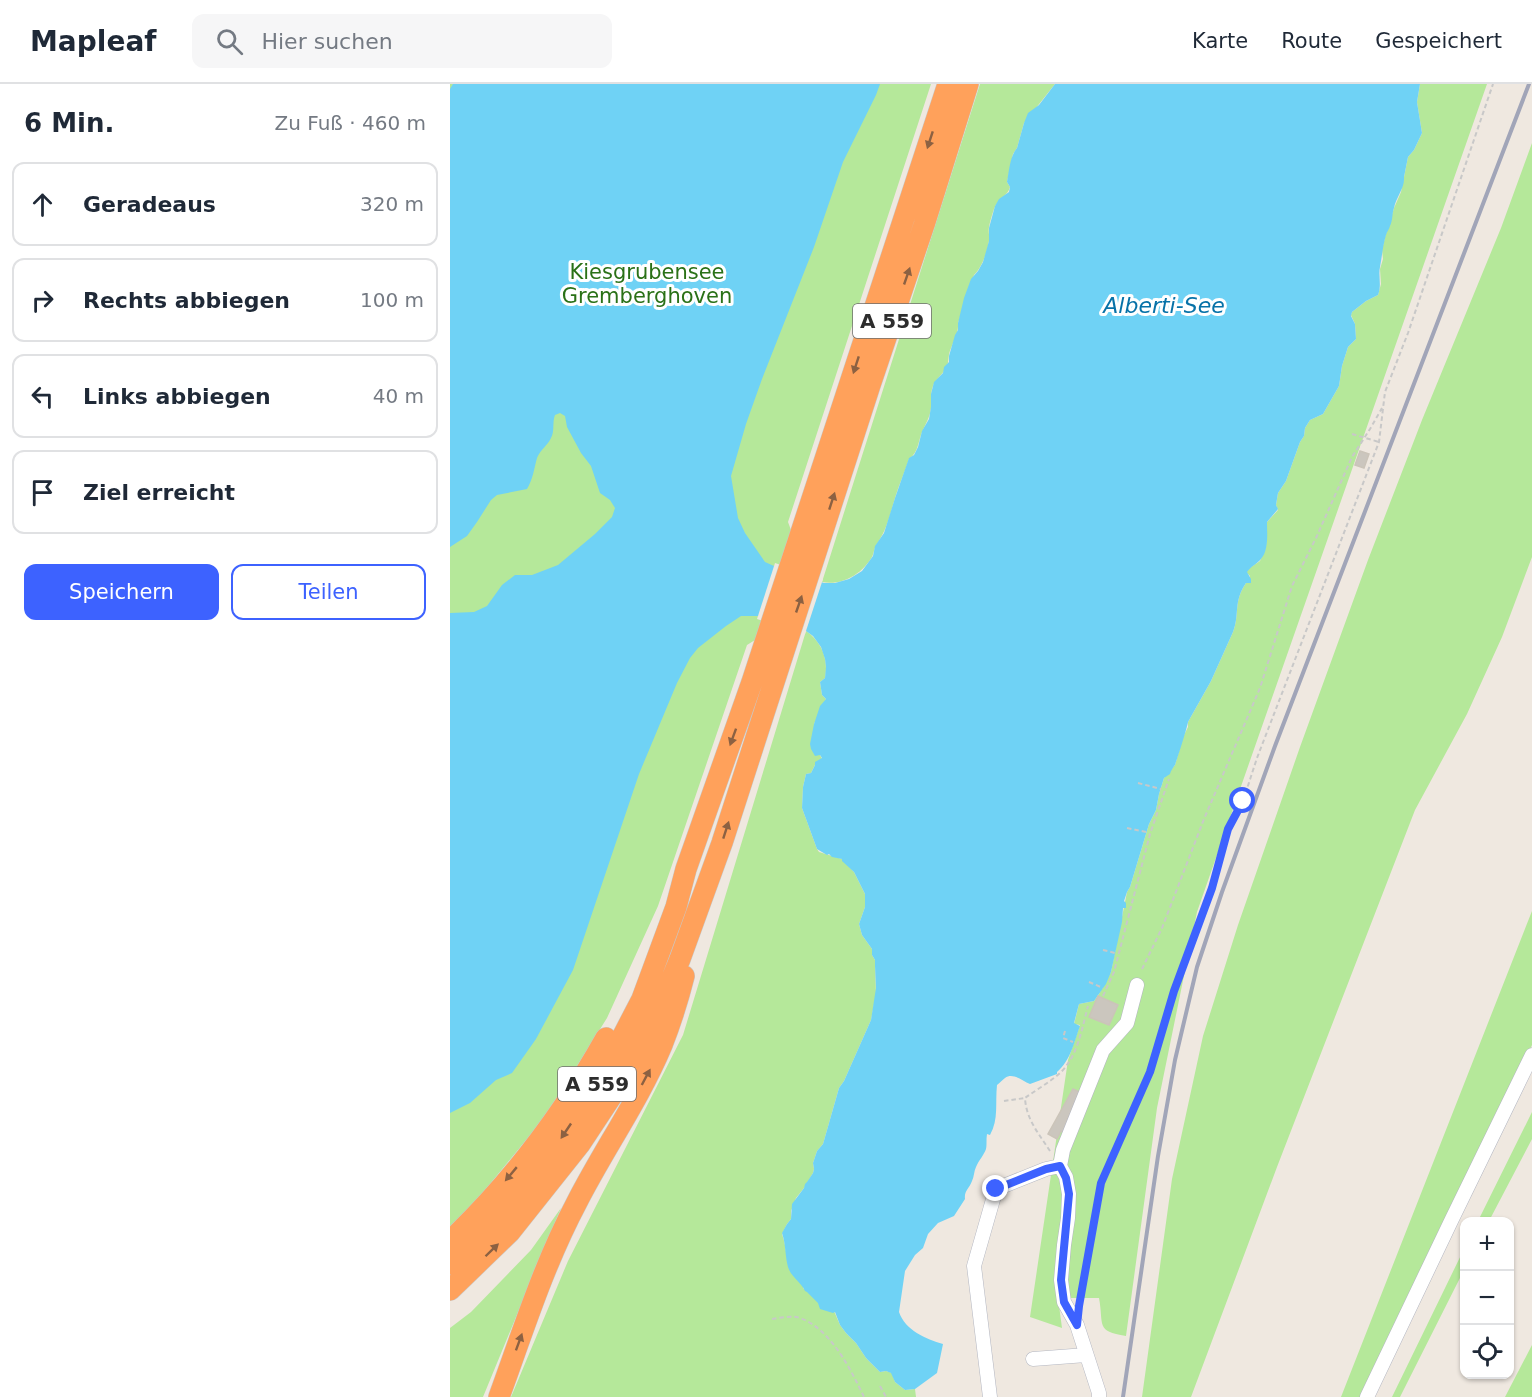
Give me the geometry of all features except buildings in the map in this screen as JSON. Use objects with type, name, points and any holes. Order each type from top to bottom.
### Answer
[{"type":"highway","name":"A 559","points":[[450,1290],[510,1233],[580,1144],[619,1085],[661,1005],[680,959],[707,885],[774,647],[805,554],[948,84]]},
{"type":"highway","name":"A 559","points":[[805,554],[870,385],[968,84]]},
{"type":"highway","name":"A 559","points":[[450,1264],[494,1222],[528,1181],[600,1080],[642,999],[676,907],[686,870],[774,647]]},
{"type":"highway","points":[[450,1241],[492,1196],[549,1126],[596,1057],[631,990],[686,870]]},
{"type":"highway","points":[[499,1397],[565,1225],[661,1047],[676,1010],[707,885]]},
{"type":"lane","points":[[1099,1397],[1100,1393],[1077,1325],[1064,1302],[1061,1280],[1069,1194],[1066,1178],[1060,1166],[1063,1150],[1103,1050],[1127,1023],[1137,985]]},
{"type":"lane","points":[[1367,1397],[1532,1055]]},
{"type":"lane","points":[[990,1397],[974,1266],[996,1189],[1046,1169],[1060,1166]]},
{"type":"lane","points":[[1034,1359],[1086,1355]]},
{"type":"path","points":[[1077,1325],[1101,1183],[1150,1072],[1174,991],[1212,888],[1228,829],[1243,801],[1257,758],[1379,442],[1385,392],[1408,333],[1493,84]]},
{"type":"path","points":[[1142,969],[1162,928],[1204,819],[1260,688],[1292,586],[1352,457],[1383,406]]},
{"type":"path","points":[[1352,434],[1379,442]]},
{"type":"path","points":[[1103,996],[1114,972],[1150,834],[1169,779]]},
{"type":"path","points":[[1138,783],[1161,789]]},
{"type":"path","points":[[1127,828],[1146,832]]},
{"type":"path","points":[[1103,950],[1115,953]]},
{"type":"path","points":[[1089,982],[1103,988]]},
{"type":"path","points":[[1004,1101],[1025,1098],[1060,1073],[1069,1062],[1078,1042],[1088,1006]]},
{"type":"path","points":[[1065,1031],[1063,1038],[1073,1042]]},
{"type":"path","points":[[1025,1098],[1025,1110],[1060,1166]]},
{"type":"path","points":[[772,1319],[801,1318],[827,1337],[850,1368],[864,1397]]},
{"type":"path","points":[[880,1386],[886,1397]]},
{"type":"green space","name":"Kiesgrubensee Gremberghoven","points":[[450,84],[931,84],[788,522],[791,530],[755,640],[747,645],[658,906],[607,1018],[545,1117],[450,1229]]},
{"type":"green space","points":[[980,84],[1055,84],[1024,123],[1013,154],[1007,182],[1010,187],[994,209],[985,255],[974,275],[958,323],[948,364],[933,386],[929,417],[917,449],[909,459],[888,522],[872,557],[863,569],[851,577],[837,582],[822,582]]},
{"type":"green space","points":[[1420,84],[1487,84],[1197,912],[1157,1108],[1126,1336],[1105,1329],[1099,1298],[1058,1298],[1062,1328],[1030,1317],[1068,1060],[1080,1025],[1074,1024],[1079,1004],[1094,1001],[1111,972],[1127,892],[1149,824],[1156,810],[1164,778],[1175,765],[1188,722],[1211,681],[1233,632],[1239,596],[1246,583],[1250,583],[1250,576],[1246,572],[1260,561],[1266,547],[1267,522],[1278,510],[1276,505],[1278,493],[1286,481],[1305,428],[1310,420],[1323,414],[1339,386],[1348,347],[1356,339],[1352,312],[1378,295],[1385,237],[1401,192],[1408,157],[1422,133],[1417,102]]},
{"type":"green space","points":[[1532,143],[1532,557],[1502,637],[1467,714],[1415,810],[1191,1397],[1142,1397],[1172,1179],[1203,1036],[1238,925],[1368,560],[1422,420],[1501,228]]},
{"type":"green space","points":[[806,631],[820,645],[825,657],[825,678],[820,682],[822,695],[826,699],[814,724],[822,759],[811,773],[806,774],[802,808],[819,852],[842,859],[854,872],[865,894],[865,907],[859,924],[875,960],[876,994],[871,1020],[839,1088],[823,1144],[817,1151],[813,1163],[813,1173],[796,1198],[791,1211],[791,1219],[782,1234],[789,1267],[803,1284],[803,1288],[834,1311],[846,1333],[880,1372],[892,1373],[895,1382],[905,1390],[915,1389],[916,1397],[511,1397],[568,1261],[683,1035]]},
{"type":"green space","points":[[1532,911],[1532,1045],[1360,1397],[1341,1397]]},
{"type":"green space","points":[[1532,1112],[1532,1139],[1491,1217],[1480,1217]]},
{"type":"green space","points":[[561,1208],[483,1397],[450,1397],[450,1328],[471,1312],[531,1250]]},
{"type":"green space","points":[[1460,1257],[1460,1278],[1400,1397],[1392,1397]]},
{"type":"green space","points":[[1532,1345],[1532,1397],[1505,1397]]},
{"type":"water","name":"Alberti-See","points":[[453,84],[880,84],[843,162],[814,247],[762,379],[731,476],[738,518],[745,533],[765,562],[824,583],[835,583],[849,579],[862,571],[873,556],[875,546],[884,533],[909,458],[914,455],[922,431],[929,419],[934,382],[949,362],[964,298],[971,279],[983,262],[995,206],[999,199],[1009,192],[1010,187],[1007,182],[1010,164],[1024,123],[1028,113],[1039,105],[1055,84],[1420,84],[1417,102],[1422,133],[1408,157],[1403,185],[1386,234],[1378,295],[1352,312],[1356,339],[1348,347],[1339,386],[1323,414],[1310,420],[1305,428],[1286,481],[1278,493],[1276,505],[1278,509],[1267,522],[1264,555],[1247,572],[1251,583],[1246,583],[1239,596],[1233,632],[1211,681],[1188,722],[1175,765],[1170,774],[1164,778],[1156,810],[1149,824],[1124,901],[1126,908],[1123,908],[1111,972],[1106,984],[1094,1001],[1079,1004],[1074,1023],[1080,1026],[1069,1056],[1057,1074],[1030,1084],[1014,1076],[1008,1076],[997,1085],[995,1123],[990,1135],[987,1134],[986,1149],[976,1167],[965,1199],[954,1216],[938,1223],[928,1234],[923,1248],[915,1255],[905,1271],[899,1312],[902,1318],[917,1333],[943,1344],[937,1373],[915,1389],[905,1390],[895,1382],[891,1373],[880,1372],[840,1325],[835,1312],[820,1309],[818,1303],[789,1271],[782,1233],[791,1219],[792,1204],[813,1173],[813,1163],[817,1151],[823,1144],[839,1088],[871,1020],[876,988],[875,960],[859,924],[865,907],[865,894],[854,872],[842,859],[827,855],[817,849],[802,808],[806,774],[811,773],[815,762],[822,758],[820,755],[815,756],[810,744],[820,706],[826,699],[822,695],[820,682],[825,678],[825,659],[821,647],[806,631],[758,616],[741,616],[698,648],[690,658],[677,683],[639,774],[573,970],[536,1039],[512,1073],[496,1080],[470,1103],[450,1113],[450,613],[474,612],[487,606],[502,585],[515,575],[532,575],[558,565],[612,517],[615,508],[610,500],[600,493],[591,466],[567,427],[565,416],[560,413],[555,415],[550,441],[538,455],[527,489],[497,495],[491,500],[467,536],[450,547],[450,89]]},
{"type":"pier","points":[[775,563],[823,579],[805,634],[757,619]]},
{"type":"railway","points":[[1123,1397],[1158,1156],[1175,1060],[1197,967],[1275,746],[1529,84]]},
{"type":"route","points":[[996,1189],[1046,1169],[1060,1166],[1066,1178],[1069,1194],[1061,1280],[1064,1302],[1077,1325],[1101,1183],[1150,1072],[1174,991],[1212,888],[1228,829],[1243,801]]}]
